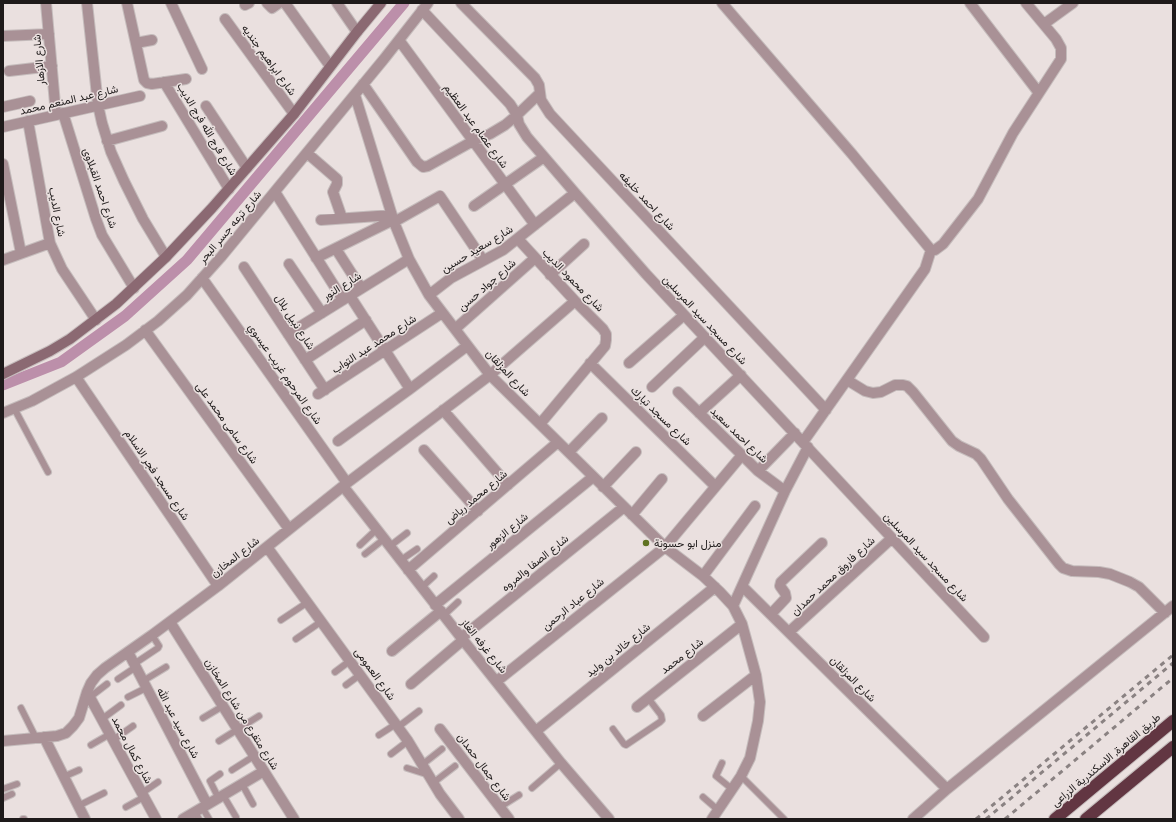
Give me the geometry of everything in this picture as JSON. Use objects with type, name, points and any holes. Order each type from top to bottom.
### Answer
[{"type":"highway","name":"طريق القاهرة, الاسكندرية الزراعى","points":[[1055,819],[1173,720]]},
{"type":"highway","points":[[1086,819],[1173,747]]},
{"type":"street","name":"شارع الازهار","points":[[46,3],[52,66],[60,114]]},
{"type":"street","points":[[87,3],[98,105],[107,141],[124,182],[143,219],[166,257]]},
{"type":"street","points":[[128,3],[144,80],[147,83],[152,84],[186,79]]},
{"type":"street","points":[[171,3],[202,69]]},
{"type":"street","points":[[267,3],[272,8],[279,3]]},
{"type":"street","points":[[285,3],[330,66]]},
{"type":"street","points":[[337,3],[357,32]]},
{"type":"street","points":[[3,374],[50,351],[96,320],[134,288],[166,257],[294,114],[380,3]]},
{"type":"street","name":"شارع احمد خليفه","points":[[462,3],[535,78],[539,85],[541,100],[550,114],[826,410]]},
{"type":"street","points":[[722,3],[852,154],[931,250]]},
{"type":"street","points":[[970,3],[1039,92]]},
{"type":"street","points":[[931,250],[935,250],[943,244],[978,199],[1013,133],[1061,60],[1061,48],[1056,39],[1026,3]]},
{"type":"street","points":[[1044,24],[1073,3]]},
{"type":"street","name":"شارع ترعه جسر البحر","points":[[3,413],[76,377],[126,345],[158,321],[187,295],[221,257],[355,95],[425,7]]},
{"type":"street","name":"شارع مسجد سيد المرسلين","points":[[425,7],[510,104],[517,115],[522,130],[544,157],[646,274],[806,444],[984,637]]},
{"type":"street","name":"شارع ابراهيم جنديه","points":[[225,19],[294,114]]},
{"type":"street","points":[[3,36],[49,34]]},
{"type":"street","points":[[136,43],[152,40]]},
{"type":"street","name":"شارع عصام عبد العظيم","points":[[399,40],[535,225]]},
{"type":"street","points":[[9,71],[52,66]]},
{"type":"street","name":"شارع فرج الله فرج الديب","points":[[164,82],[229,188]]},
{"type":"street","points":[[363,84],[417,162],[423,167],[428,166],[472,141],[490,134],[505,125],[540,93]]},
{"type":"street","name":"شارع المزلقان","points":[[355,95],[393,219],[409,259],[429,295],[442,313],[490,374],[665,547],[703,576],[733,606],[742,624],[756,675],[760,702],[758,721],[750,758],[741,776],[715,815]]},
{"type":"street","name":"شارع عبد المنعم محمد","points":[[3,127],[140,96]]},
{"type":"street","points":[[3,107],[30,102]]},
{"type":"street","points":[[206,106],[247,168]]},
{"type":"street","name":"شارع احمد القبلاوى","points":[[60,114],[102,235],[134,288]]},
{"type":"street","name":"شارع الديب","points":[[28,121],[50,242],[62,269],[96,320]]},
{"type":"street","points":[[107,141],[162,126]]},
{"type":"street","points":[[306,153],[337,179],[337,184],[333,192],[342,218]]},
{"type":"street","points":[[474,206],[544,157]]},
{"type":"street","points":[[3,164],[21,253]]},
{"type":"street","points":[[274,192],[316,258],[346,298],[366,320],[410,389]]},
{"type":"street","name":"شارع سعيد حسين","points":[[429,295],[451,278],[503,250],[575,193]]},
{"type":"street","points":[[316,258],[440,196],[483,260]]},
{"type":"street","points":[[321,220],[342,218],[393,219]]},
{"type":"street","name":"شارع محمود الديب","points":[[518,239],[550,275],[603,328],[606,334],[605,346],[590,363]]},
{"type":"street","points":[[3,260],[50,242]]},
{"type":"street","points":[[550,275],[584,244]]},
{"type":"street","points":[[336,248],[361,288]]},
{"type":"street","points":[[733,606],[806,444],[826,410],[925,269],[931,250]]},
{"type":"street","name":"شارع جواد حسن","points":[[455,329],[535,258]]},
{"type":"street","name":"شارع النور","points":[[288,334],[409,259]]},
{"type":"street","points":[[289,264],[322,313]]},
{"type":"street","name":"شارع نبيل بلال","points":[[244,267],[305,360],[322,392]]},
{"type":"street","name":"شارع المرحوم غريب عيسوي","points":[[202,278],[345,485]]},
{"type":"street","name":"شارع المخازن","points":[[3,741],[57,736],[66,733],[79,718],[88,694],[98,674],[218,586],[345,485],[490,374],[575,301]]},
{"type":"street","name":"شارع محمد عبد التواب","points":[[322,392],[442,313]]},
{"type":"street","points":[[628,363],[684,315]]},
{"type":"street","points":[[305,360],[366,320]]},
{"type":"street","name":"شارع سامى محمد على","points":[[145,330],[290,529]]},
{"type":"street","points":[[652,388],[705,337]]},
{"type":"street","points":[[338,441],[467,346]]},
{"type":"street","points":[[540,424],[590,363]]},
{"type":"street","name":"شارع مسجد تبارك","points":[[590,363],[715,486]]},
{"type":"street","points":[[699,413],[741,376]]},
{"type":"street","name":"شارع مسجد فجر الاسلام","points":[[76,377],[218,586]]},
{"type":"street","points":[[847,380],[865,391],[873,393],[899,385],[903,385],[910,389],[952,441],[976,454],[986,464],[1008,499],[1063,568],[1072,571],[1110,574],[1130,582],[1139,587],[1165,613]]},
{"type":"street","name":"شارع احمد سعيد","points":[[678,392],[758,471],[785,491]]},
{"type":"street","points":[[443,410],[508,485]]},
{"type":"street","points":[[569,452],[602,418]]},
{"type":"street","points":[[758,471],[795,433]]},
{"type":"street","name":"شارع محمد رياض","points":[[408,570],[558,442]]},
{"type":"street","points":[[424,450],[478,510]]},
{"type":"street","points":[[603,487],[636,452]]},
{"type":"street","name":"شارع عباد الرحمن","points":[[497,681],[665,547],[742,455]]},
{"type":"street","name":"شارع الزهور","points":[[392,651],[593,477]]},
{"type":"street","points":[[632,515],[662,479]]},
{"type":"street","name":"شارع غرفه الغاز","points":[[345,485],[377,530],[462,639],[607,818]]},
{"type":"street","points":[[703,576],[755,506]]},
{"type":"street","name":"شارع الصفا والمروه","points":[[411,684],[462,639],[624,507]]},
{"type":"street","name":"شارع فاروق محمد حمدان","points":[[789,632],[892,538]]},
{"type":"street","points":[[771,614],[786,598],[780,586],[781,582],[822,543]]},
{"type":"street","name":"شارع العمومى","points":[[267,547],[361,674],[408,741],[431,779],[459,819]]},
{"type":"street","name":"شارع المزلقان","points":[[742,586],[947,789]]},
{"type":"street","name":"شارع خالد بن وليد","points":[[536,731],[715,588]]},
{"type":"street","points":[[913,819],[947,789],[1173,606]]},
{"type":"street","name":"شارع متفرع من شارع المخازن","points":[[170,622],[294,819]]},
{"type":"street","name":"شارع محمد","points":[[637,707],[742,624]]},
{"type":"street","name":"شارع سيد عبد الله","points":[[128,652],[201,810]]},
{"type":"street","points":[[703,716],[756,675]]},
{"type":"street","name":"شارع كمال محمد","points":[[88,694],[156,819]]},
{"type":"street","name":"شارع جمال حمدان","points":[[440,729],[509,819]]},
{"type":"street","points":[[40,738],[64,777],[85,819]]},
{"type":"street","points":[[182,819],[201,810],[220,796],[264,771]]},
{"type":"lane","points":[[14,408],[48,472]]},
{"type":"lane","points":[[360,545],[377,530]]},
{"type":"lane","points":[[366,554],[407,533]]},
{"type":"lane","points":[[401,560],[417,549]]},
{"type":"lane","points":[[422,587],[434,576]]},
{"type":"lane","points":[[281,620],[308,602]]},
{"type":"lane","points":[[440,610],[458,602]]},
{"type":"lane","points":[[296,639],[322,621]]},
{"type":"lane","points":[[118,679],[158,648],[159,646],[152,635]]},
{"type":"lane","points":[[335,672],[351,660]]},
{"type":"lane","points":[[128,697],[166,667]]},
{"type":"lane","points":[[346,685],[361,674]]},
{"type":"lane","points":[[88,694],[107,684]]},
{"type":"lane","points":[[613,729],[626,745],[660,722],[662,720],[661,715],[648,698]]},
{"type":"lane","points":[[102,720],[121,705]]},
{"type":"lane","points":[[203,718],[223,706]]},
{"type":"lane","points":[[21,708],[40,738]]},
{"type":"lane","points":[[379,736],[419,711]]},
{"type":"lane","points":[[219,741],[259,716]]},
{"type":"lane","points":[[91,745],[112,737],[133,726]]},
{"type":"lane","points":[[391,754],[408,741]]},
{"type":"lane","points":[[423,764],[442,749]]},
{"type":"lane","points":[[232,770],[254,756]]},
{"type":"lane","points":[[532,788],[561,763]]},
{"type":"lane","points":[[722,763],[716,777],[732,789]]},
{"type":"lane","points":[[407,768],[431,779],[455,766]]},
{"type":"lane","points":[[64,777],[79,770]]},
{"type":"lane","points":[[220,774],[210,781],[236,817]]},
{"type":"lane","points":[[741,776],[784,819]]},
{"type":"lane","points":[[126,807],[158,782]]},
{"type":"lane","points":[[3,789],[17,784]]},
{"type":"lane","points":[[242,784],[253,804]]},
{"type":"lane","points":[[78,806],[104,793]]},
{"type":"lane","points":[[3,798],[12,794]]},
{"type":"lane","points":[[500,807],[519,795]]},
{"type":"lane","points":[[703,797],[715,815]]},
{"type":"lane","points":[[201,810],[209,819]]},
{"type":"waterway","points":[[3,385],[61,362],[125,316],[187,260],[404,3]]},
{"type":"railway","points":[[976,819],[1173,655]]},
{"type":"railway","points":[[986,819],[1173,663]]},
{"type":"railway","points":[[1005,819],[1173,678]]},
{"type":"place","name":"منزل ابو حسونة","points":[[646,543]]}]
